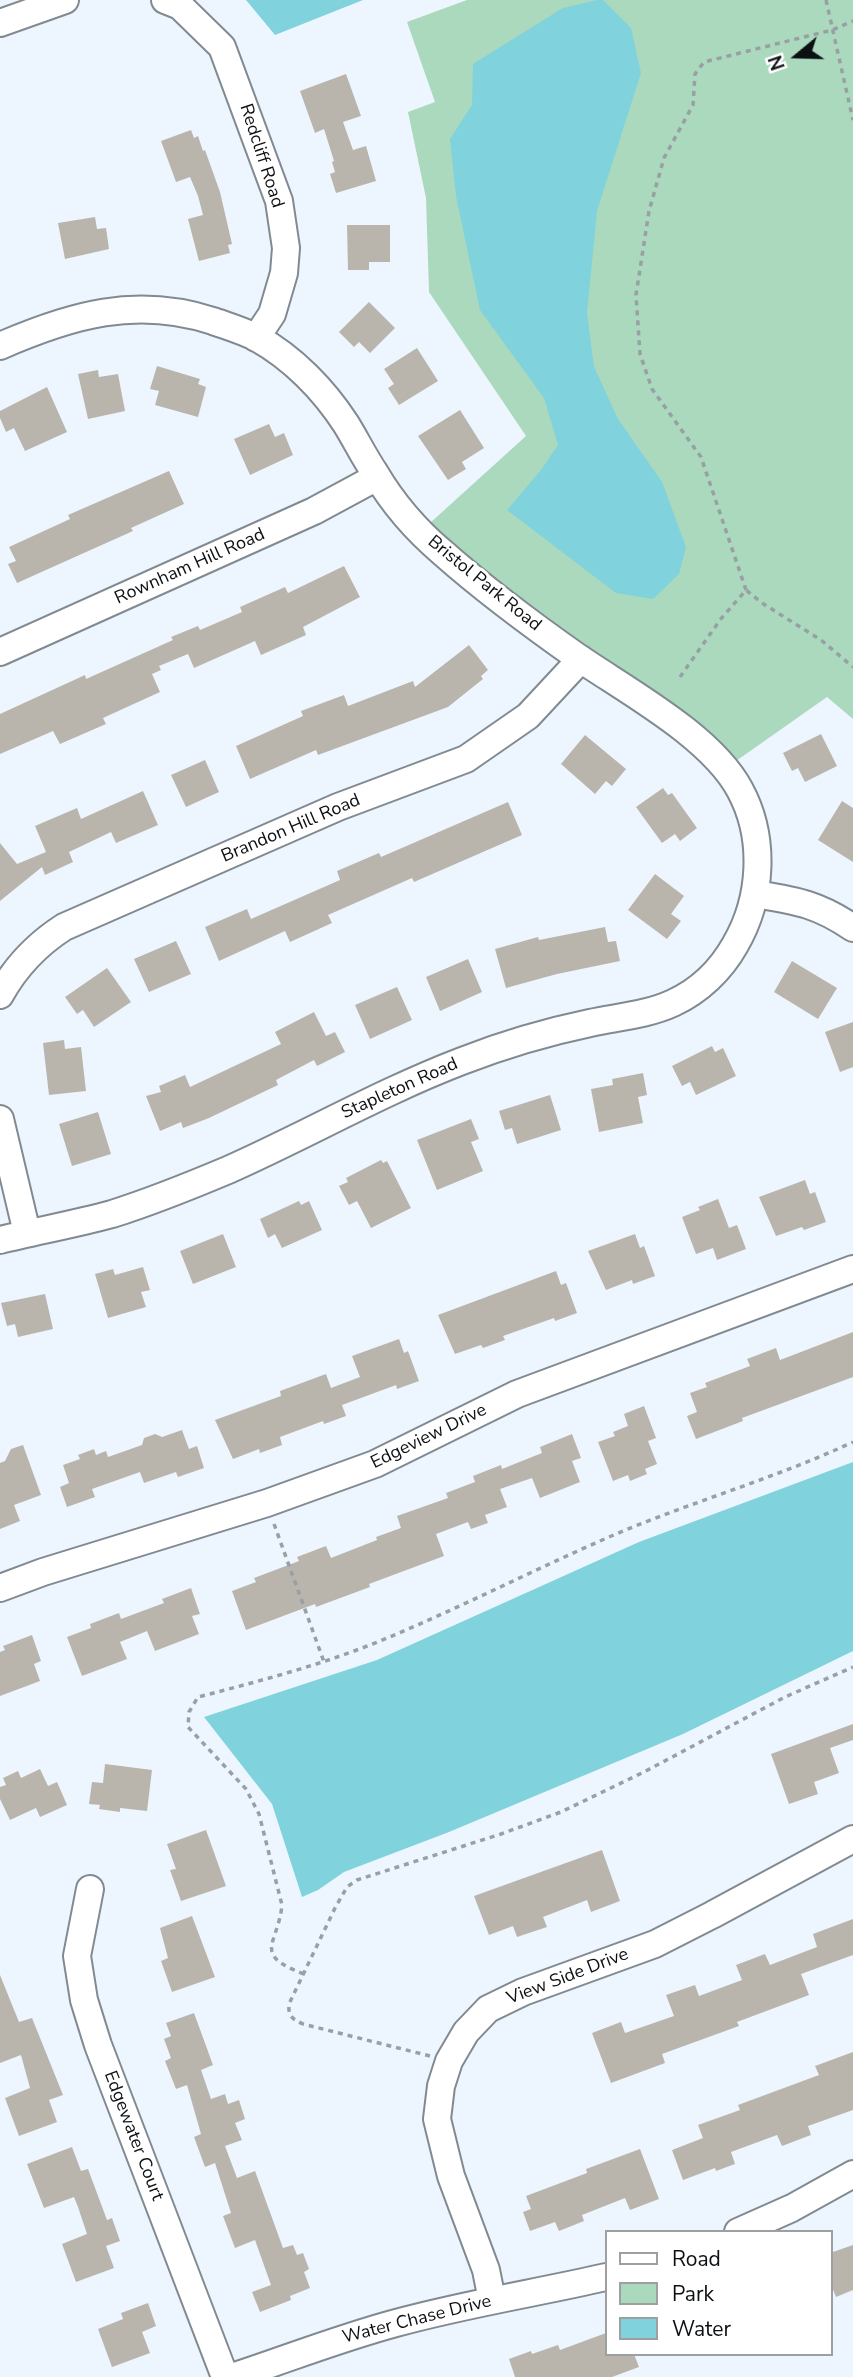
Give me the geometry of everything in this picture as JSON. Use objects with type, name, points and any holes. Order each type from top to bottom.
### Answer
[{"type":"street","points":[[0,23],[65,0]]},
{"type":"street","name":"Redcliff Road","points":[[165,0],[180,6],[222,47],[279,201],[286,248],[284,273],[271,314],[256,338]]},
{"type":"street","name":"Bristol Park Road","points":[[0,346],[58,322],[86,314],[146,310],[201,318],[256,338],[297,368],[328,399],[377,477],[415,525],[440,551],[531,624],[673,720],[723,765],[741,790],[752,824],[758,857],[756,894]]},
{"type":"street","name":"Rownham Hill Road","points":[[0,652],[314,511],[377,477]]},
{"type":"street","name":"Brandon Hill Road","points":[[0,995],[20,964],[47,938],[64,927],[338,807],[473,755],[528,716],[582,659]]},
{"type":"street","points":[[756,894],[802,902],[835,915],[853,928]]},
{"type":"street","name":"Stapleton Road","points":[[0,1240],[112,1213],[223,1172],[376,1098],[466,1059],[567,1028],[670,1004],[687,996],[717,971],[746,926],[756,894]]},
{"type":"street","points":[[0,1119],[27,1233]]},
{"type":"street","name":"Edgeview Drive","points":[[0,1588],[43,1572],[267,1503],[375,1464],[517,1394],[853,1269]]},
{"type":"street","name":"View Side Drive","points":[[492,2300],[485,2270],[451,2176],[437,2119],[441,2086],[449,2061],[466,2032],[488,2009],[523,1992],[655,1944],[853,1839]]},
{"type":"street","name":"Edgewater Court","points":[[90,1889],[77,1956],[84,2000],[98,2045],[225,2377]]},
{"type":"street","points":[[742,2230],[792,2208],[853,2174]]},
{"type":"street","name":"Water Chase Drive","points":[[232,2377],[397,2322],[604,2277]]},
{"type":"path","points":[[826,0],[853,120]]},
{"type":"path","points":[[853,21],[832,30],[704,62],[695,74],[693,105],[664,158],[649,211],[636,295],[640,354],[652,389],[701,457],[746,590],[821,640],[853,667]]},
{"type":"path","points":[[680,677],[720,620],[746,590]]},
{"type":"path","points":[[303,1974],[282,1966],[274,1958],[270,1945],[280,1919],[282,1905],[259,1814],[246,1789],[188,1727],[189,1712],[198,1697],[324,1662],[449,1611],[618,1534],[853,1442]]},
{"type":"path","points":[[267,1503],[324,1662]]},
{"type":"path","points":[[449,2061],[293,2020],[288,2013],[289,2004],[303,1974],[348,1887],[357,1880],[561,1812],[644,1772],[785,1697],[853,1667]]},
{"type":"green space","points":[[467,0],[853,0],[853,719],[827,697],[736,761],[718,741],[475,564],[430,523],[526,436],[429,292],[426,198],[408,112],[435,102],[407,22]]},
{"type":"water","points":[[246,0],[363,0],[275,35]]},
{"type":"water","points":[[603,0],[631,28],[641,73],[597,211],[587,313],[594,367],[618,419],[662,482],[686,547],[679,574],[653,599],[616,593],[507,510],[558,445],[544,398],[480,310],[456,196],[450,139],[472,105],[473,64],[563,8]]},
{"type":"water","points":[[853,1462],[853,1651],[683,1734],[449,1832],[344,1872],[318,1890],[302,1897],[272,1804],[204,1717],[377,1660],[639,1542]]},
{"type":"building","points":[[346,74],[361,116],[343,122],[353,150],[366,146],[376,181],[336,193],[330,174],[335,172],[334,161],[324,129],[315,133],[300,91]]},
{"type":"building","points":[[191,130],[194,138],[198,136],[203,151],[205,150],[220,192],[232,244],[228,245],[230,253],[199,261],[188,219],[203,215],[198,196],[190,177],[176,182],[161,141]]},
{"type":"building","points":[[95,217],[97,229],[106,228],[109,249],[65,259],[58,223]]},
{"type":"building","points":[[347,225],[390,225],[390,262],[369,262],[369,270],[348,270]]},
{"type":"building","points":[[369,302],[395,328],[370,353],[359,342],[354,347],[339,332]]},
{"type":"building","points":[[417,348],[438,381],[399,405],[388,388],[394,384],[384,369]]},
{"type":"building","points":[[157,366],[200,379],[198,384],[206,387],[198,417],[155,405],[159,391],[150,389]]},
{"type":"building","points":[[98,370],[99,377],[118,374],[125,411],[88,419],[78,374]]},
{"type":"building","points":[[47,387],[67,432],[25,451],[14,428],[6,432],[0,411]]},
{"type":"building","points":[[460,410],[484,448],[462,462],[466,469],[448,480],[418,436]]},
{"type":"building","points":[[269,424],[275,437],[284,433],[293,455],[250,475],[234,439]]},
{"type":"building","points":[[169,471],[184,504],[131,528],[133,531],[17,583],[8,564],[16,561],[9,547],[70,519],[68,515]]},
{"type":"building","points":[[344,566],[360,597],[303,627],[306,635],[261,655],[255,641],[194,668],[188,654],[159,666],[161,670],[152,674],[160,692],[103,718],[106,724],[60,744],[53,731],[0,754],[0,714],[85,675],[86,679],[173,640],[171,637],[198,626],[200,630],[242,612],[240,607],[285,587],[288,593]]},
{"type":"building","points":[[469,645],[488,670],[481,676],[483,679],[448,707],[318,755],[316,750],[250,779],[236,746],[303,716],[301,711],[344,695],[348,706],[413,681],[415,687]]},
{"type":"building","points":[[821,734],[837,766],[805,782],[798,768],[792,771],[783,753]]},
{"type":"building","points":[[585,735],[626,769],[612,786],[606,781],[595,794],[561,764]]},
{"type":"building","points":[[205,760],[219,792],[186,807],[171,775]]},
{"type":"building","points":[[663,788],[668,795],[672,793],[697,828],[680,841],[675,834],[662,843],[636,807]]},
{"type":"building","points":[[143,791],[158,825],[116,843],[111,832],[69,852],[73,862],[45,875],[42,867],[0,901],[0,843],[17,864],[46,852],[35,826],[77,808],[81,819]]},
{"type":"building","points":[[842,801],[853,808],[853,862],[818,840]]},
{"type":"building","points":[[508,802],[522,835],[414,882],[412,878],[328,915],[332,923],[290,942],[285,931],[219,961],[205,927],[247,909],[251,919],[340,880],[337,871],[379,853],[381,857]]},
{"type":"building","points":[[655,874],[684,896],[671,914],[681,921],[667,939],[628,910]]},
{"type":"building","points":[[605,927],[608,942],[616,941],[620,961],[506,988],[495,949],[538,937],[539,940]]},
{"type":"building","points":[[176,941],[191,974],[149,992],[134,959]]},
{"type":"building","points":[[468,959],[482,992],[440,1011],[426,977]]},
{"type":"building","points":[[792,961],[837,988],[818,1019],[774,992]]},
{"type":"building","points":[[107,968],[131,1002],[94,1027],[83,1010],[77,1014],[65,997]]},
{"type":"building","points":[[397,987],[412,1020],[370,1039],[355,1005]]},
{"type":"building","points":[[314,1012],[326,1036],[335,1032],[345,1052],[317,1066],[314,1060],[276,1080],[278,1085],[209,1118],[183,1128],[181,1122],[160,1131],[146,1096],[161,1092],[159,1086],[185,1075],[190,1087],[281,1044],[275,1032]]},
{"type":"building","points":[[853,1022],[853,1067],[840,1072],[825,1032]]},
{"type":"building","points":[[64,1040],[65,1049],[81,1047],[86,1091],[49,1095],[43,1043]]},
{"type":"building","points":[[712,1046],[715,1052],[723,1048],[736,1076],[696,1095],[690,1082],[682,1086],[672,1066]]},
{"type":"building","points":[[643,1073],[647,1095],[638,1097],[643,1123],[599,1132],[591,1089],[613,1085],[612,1079]]},
{"type":"building","points":[[550,1095],[561,1130],[517,1144],[512,1128],[505,1130],[499,1111]]},
{"type":"building","points":[[98,1112],[111,1154],[72,1166],[59,1124]]},
{"type":"building","points":[[471,1119],[479,1139],[471,1142],[483,1171],[437,1190],[417,1140]]},
{"type":"building","points":[[381,1160],[383,1163],[387,1161],[411,1208],[371,1228],[357,1201],[349,1205],[339,1186],[348,1182],[346,1178]]},
{"type":"building","points":[[805,1180],[810,1194],[815,1192],[826,1222],[776,1236],[759,1197]]},
{"type":"building","points":[[718,1199],[729,1228],[737,1225],[746,1249],[717,1260],[713,1248],[696,1254],[682,1217]]},
{"type":"building","points":[[299,1201],[301,1205],[309,1201],[322,1230],[282,1248],[275,1234],[268,1238],[260,1219]]},
{"type":"building","points":[[223,1234],[236,1267],[193,1284],[180,1251]]},
{"type":"building","points":[[635,1234],[640,1248],[644,1246],[655,1276],[633,1284],[632,1280],[606,1290],[588,1251]]},
{"type":"building","points":[[143,1267],[150,1290],[141,1292],[146,1307],[108,1318],[95,1274],[113,1269],[115,1275]]},
{"type":"building","points":[[556,1271],[561,1285],[566,1283],[577,1313],[503,1336],[505,1340],[483,1348],[481,1345],[455,1354],[438,1315]]},
{"type":"building","points":[[45,1294],[53,1329],[18,1337],[15,1324],[7,1326],[1,1303]]},
{"type":"building","points":[[853,1332],[853,1377],[742,1418],[743,1421],[696,1439],[687,1416],[697,1412],[690,1393],[707,1387],[705,1383],[750,1366],[747,1359],[776,1348],[780,1360]]},
{"type":"building","points":[[399,1339],[404,1353],[408,1351],[419,1381],[397,1389],[396,1385],[342,1405],[346,1416],[324,1424],[323,1421],[280,1437],[282,1445],[260,1453],[259,1449],[233,1459],[215,1420],[281,1396],[280,1391],[326,1374],[331,1388],[360,1377],[352,1356]]},
{"type":"building","points":[[644,1406],[656,1438],[648,1441],[657,1464],[645,1469],[647,1474],[630,1481],[628,1475],[613,1481],[598,1442],[615,1436],[613,1432],[628,1426],[624,1414]]},
{"type":"building","points":[[182,1430],[189,1449],[197,1446],[204,1468],[178,1477],[176,1472],[144,1483],[140,1472],[92,1489],[95,1497],[67,1507],[60,1487],[69,1483],[63,1465],[80,1459],[78,1455],[94,1449],[96,1455],[106,1451],[108,1457],[142,1445],[144,1438],[155,1434],[162,1437]]},
{"type":"building","points":[[572,1434],[581,1458],[572,1461],[580,1482],[540,1498],[532,1478],[500,1489],[507,1507],[485,1515],[488,1523],[471,1529],[468,1522],[436,1534],[444,1556],[369,1584],[370,1587],[246,1630],[232,1591],[256,1582],[254,1578],[299,1561],[297,1557],[326,1546],[331,1558],[377,1540],[376,1537],[401,1528],[397,1516],[448,1498],[446,1493],[475,1482],[473,1476],[501,1465],[502,1469],[542,1453],[540,1447]]},
{"type":"building","points":[[23,1445],[41,1495],[14,1505],[20,1521],[0,1529],[0,1463],[5,1461],[11,1449]]},
{"type":"building","points":[[191,1588],[200,1614],[192,1616],[199,1634],[155,1651],[147,1631],[120,1642],[127,1659],[82,1676],[67,1637],[91,1628],[90,1624],[119,1613],[121,1619],[164,1603],[162,1599]]},
{"type":"building","points":[[32,1635],[41,1661],[34,1664],[40,1681],[0,1696],[0,1652],[5,1650],[3,1646]]},
{"type":"building","points":[[853,1724],[853,1740],[830,1748],[839,1773],[814,1782],[818,1794],[789,1804],[771,1754]]},
{"type":"building","points":[[105,1764],[152,1770],[147,1811],[120,1808],[120,1812],[99,1809],[100,1805],[89,1804],[92,1782],[103,1783]]},
{"type":"building","points":[[40,1769],[48,1786],[57,1782],[67,1805],[40,1817],[36,1808],[10,1820],[0,1799],[0,1787],[6,1785],[3,1778],[18,1771],[21,1778]]},
{"type":"building","points":[[206,1830],[226,1886],[181,1901],[170,1870],[176,1869],[167,1844]]},
{"type":"building","points":[[602,1850],[620,1901],[591,1912],[587,1900],[543,1917],[547,1927],[517,1937],[513,1926],[489,1935],[474,1896]]},
{"type":"building","points":[[192,1916],[215,1977],[172,1992],[161,1961],[168,1958],[160,1928]]},
{"type":"building","points":[[853,1919],[853,1955],[801,1974],[809,1995],[737,2022],[739,2026],[662,2054],[665,2063],[611,2083],[592,2033],[621,2022],[625,2033],[674,2016],[666,1995],[695,1985],[699,1996],[742,1980],[736,1965],[765,1954],[770,1965],[817,1947],[813,1934]]},
{"type":"building","points":[[0,1975],[19,2022],[32,2018],[63,2095],[49,2100],[57,2122],[19,2136],[5,2098],[30,2088],[21,2055],[0,2063]]},
{"type":"building","points":[[194,2013],[213,2065],[201,2070],[211,2099],[225,2094],[228,2104],[239,2100],[245,2119],[235,2123],[242,2140],[225,2146],[237,2178],[255,2171],[283,2248],[293,2245],[297,2255],[303,2253],[309,2269],[304,2272],[310,2288],[290,2296],[291,2300],[260,2312],[252,2292],[271,2285],[255,2240],[235,2248],[223,2216],[231,2213],[215,2163],[205,2167],[194,2137],[201,2134],[187,2085],[176,2089],[165,2061],[171,2058],[164,2039],[171,2036],[166,2023]]},
{"type":"building","points":[[853,2052],[853,2110],[808,2126],[811,2135],[782,2146],[777,2135],[731,2152],[735,2164],[683,2180],[672,2150],[703,2138],[698,2125],[740,2110],[738,2105],[819,2075],[815,2066]]},
{"type":"building","points":[[72,2147],[81,2171],[88,2169],[107,2220],[112,2218],[120,2241],[106,2246],[114,2268],[76,2282],[62,2244],[87,2234],[74,2197],[44,2208],[27,2164]]},
{"type":"building","points":[[640,2149],[659,2199],[630,2210],[625,2198],[582,2215],[584,2221],[559,2231],[555,2222],[530,2231],[523,2212],[531,2209],[526,2196]]},
{"type":"building","points":[[853,2245],[853,2290],[836,2297],[832,2287],[832,2252]]},
{"type":"building","points":[[148,2303],[156,2326],[142,2332],[150,2353],[112,2367],[98,2329],[123,2319],[121,2313]]},
{"type":"building","points":[[604,2334],[604,2356],[635,2356],[639,2367],[612,2377],[515,2377],[509,2359],[558,2345],[560,2350]]}]
